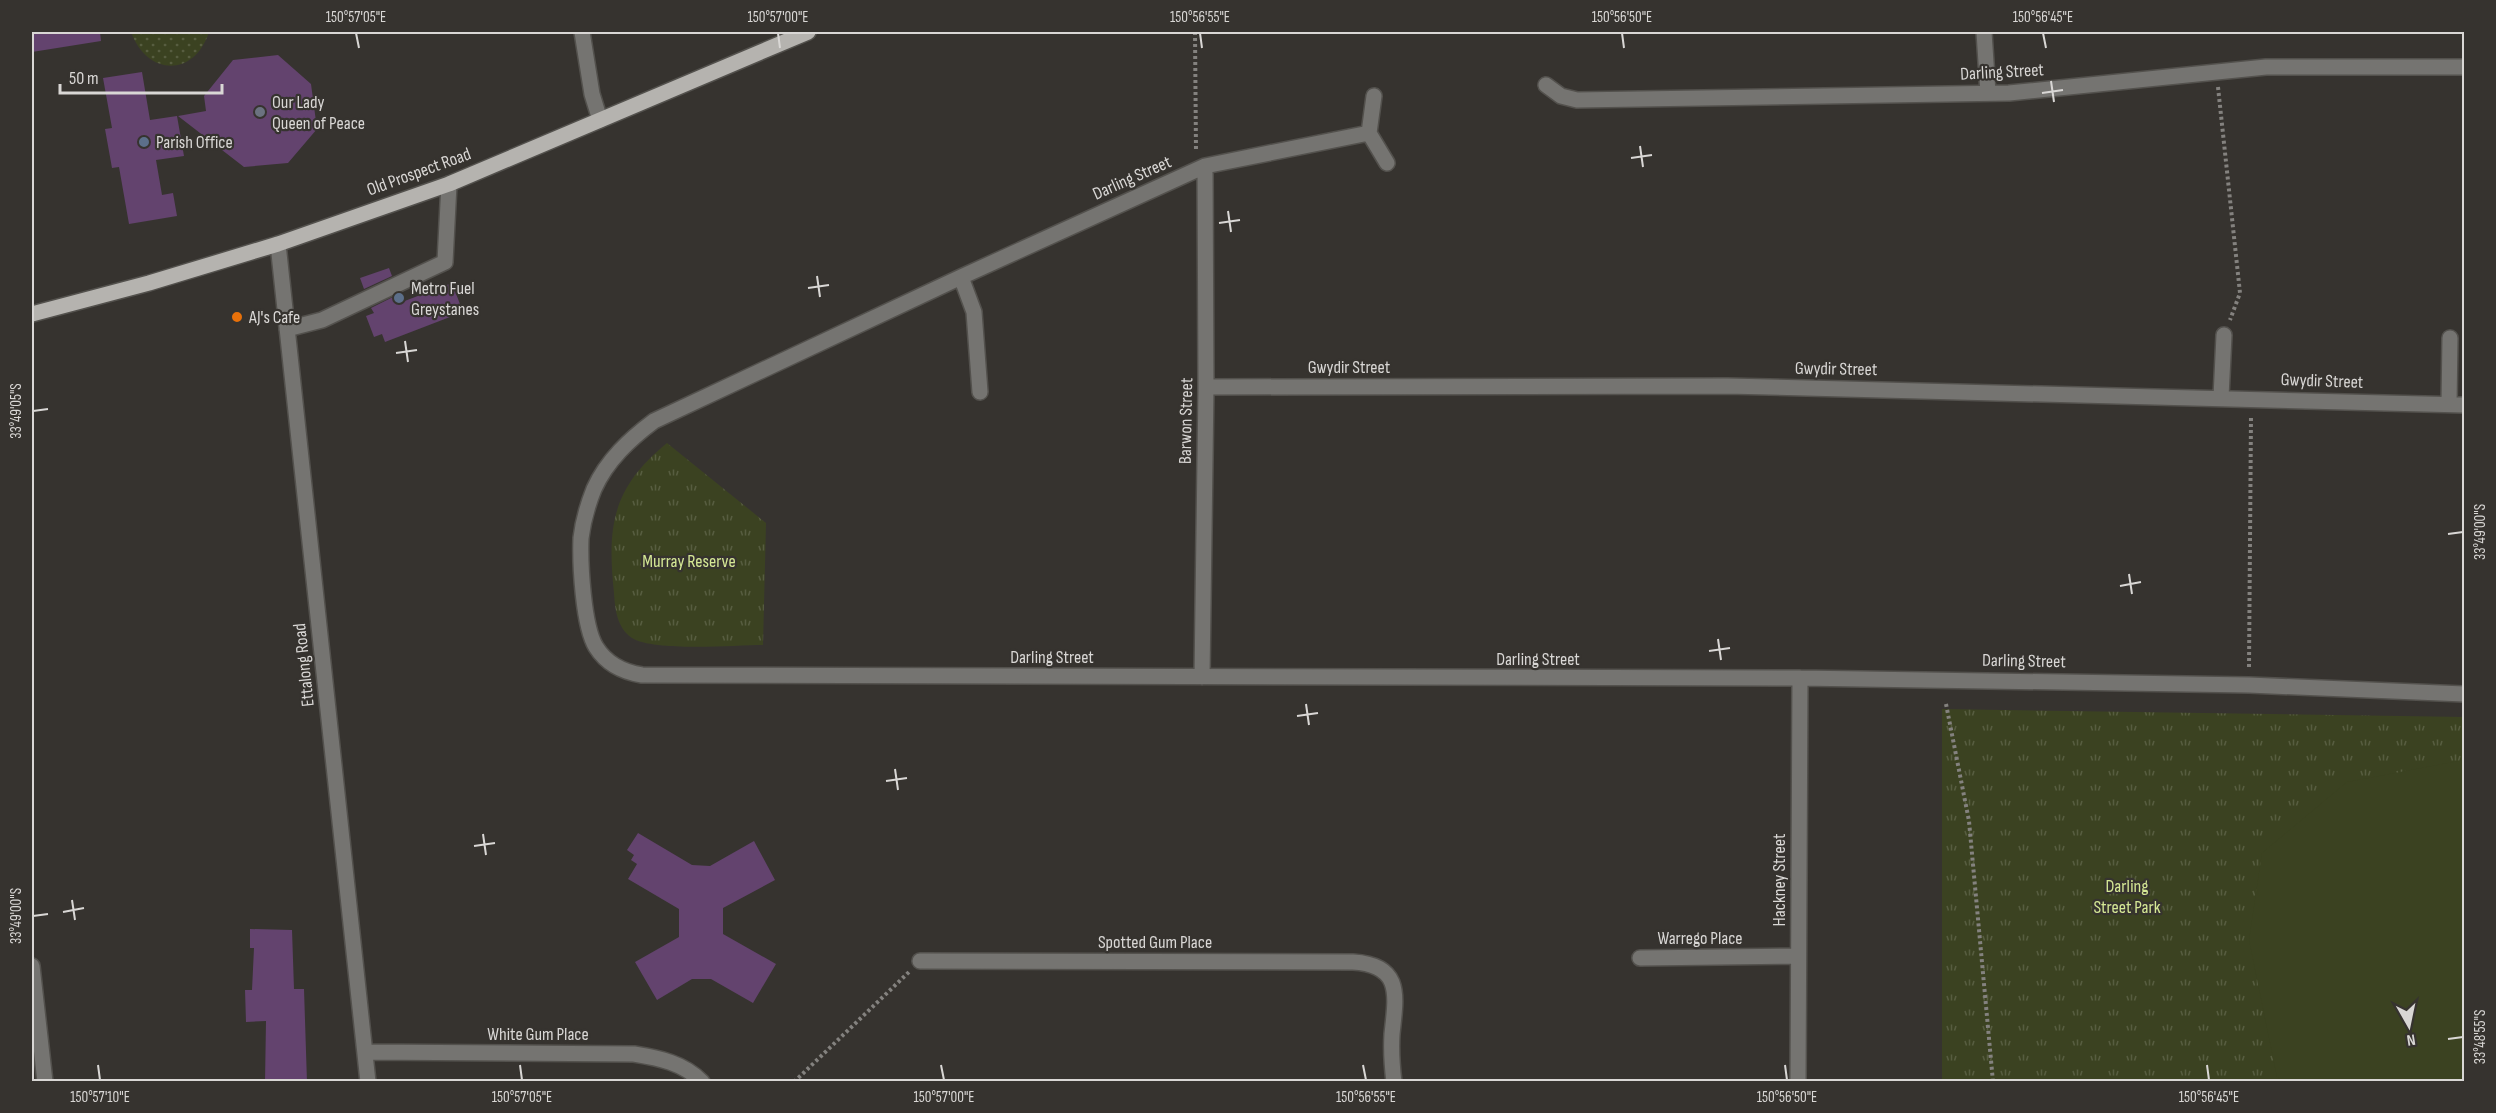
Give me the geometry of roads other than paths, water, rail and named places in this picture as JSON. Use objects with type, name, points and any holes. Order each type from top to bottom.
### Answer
[{"type":"main road","name":"Old Prospect Road","points":[[32,314],[149,283],[278,244],[449,184],[808,32]]},
{"type":"street","points":[[582,32],[592,94],[600,120]]},
{"type":"street","points":[[1984,32],[1988,93]]},
{"type":"street","name":"Darling Street","points":[[1545,85],[1561,96],[1577,100],[1988,93],[2289,66],[2464,66]]},
{"type":"street","points":[[1374,96],[1369,134],[1387,162]]},
{"type":"street","name":"Darling Street","points":[[1369,134],[1201,168],[654,420],[613,458],[595,487],[581,538],[582,572],[590,633],[609,670],[642,675],[1800,678],[2248,685],[2464,694]]},
{"type":"street","name":"Barwon Street","points":[[1201,168],[1206,387],[1202,676]]},
{"type":"street","points":[[287,329],[322,320],[445,262],[449,184]]},
{"type":"street","name":"Ettalong Road","points":[[278,244],[369,1082]]},
{"type":"street","points":[[962,277],[974,312],[980,392]]},
{"type":"street","points":[[2221,397],[2224,334]]},
{"type":"street","points":[[2450,338],[2457,405]]},
{"type":"street","name":"Gwydir Street","points":[[1206,387],[1727,386],[2221,397],[2457,405]]},
{"type":"street","name":"Hackney Street","points":[[1798,1082],[1800,678]]},
{"type":"street","name":"Warrego Place","points":[[1640,958],[1798,956]]},
{"type":"street","name":"Spotted Gum Place","points":[[920,961],[1353,962],[1392,969],[1396,998],[1392,1045],[1394,1082]]},
{"type":"street","points":[[32,966],[33,999],[45,1082]]},
{"type":"street","name":"White Gum Place","points":[[365,1052],[634,1054],[662,1059],[693,1072],[702,1082]]},
{"type":"place","name":"Our Lady Queen of Peace","points":[[260,112]]},
{"type":"place","name":"Parish Office","points":[[144,142]]},
{"type":"place","name":"Metro Fuel Greystanes","points":[[399,298]]},
{"type":"place","name":"AJ's Cafe","points":[[237,317]]},
{"type":"park label","name":"Murray Reserve","points":[[689,561]]},
{"type":"park label","name":"Darling Street Park","points":[[2127,896]]}]
